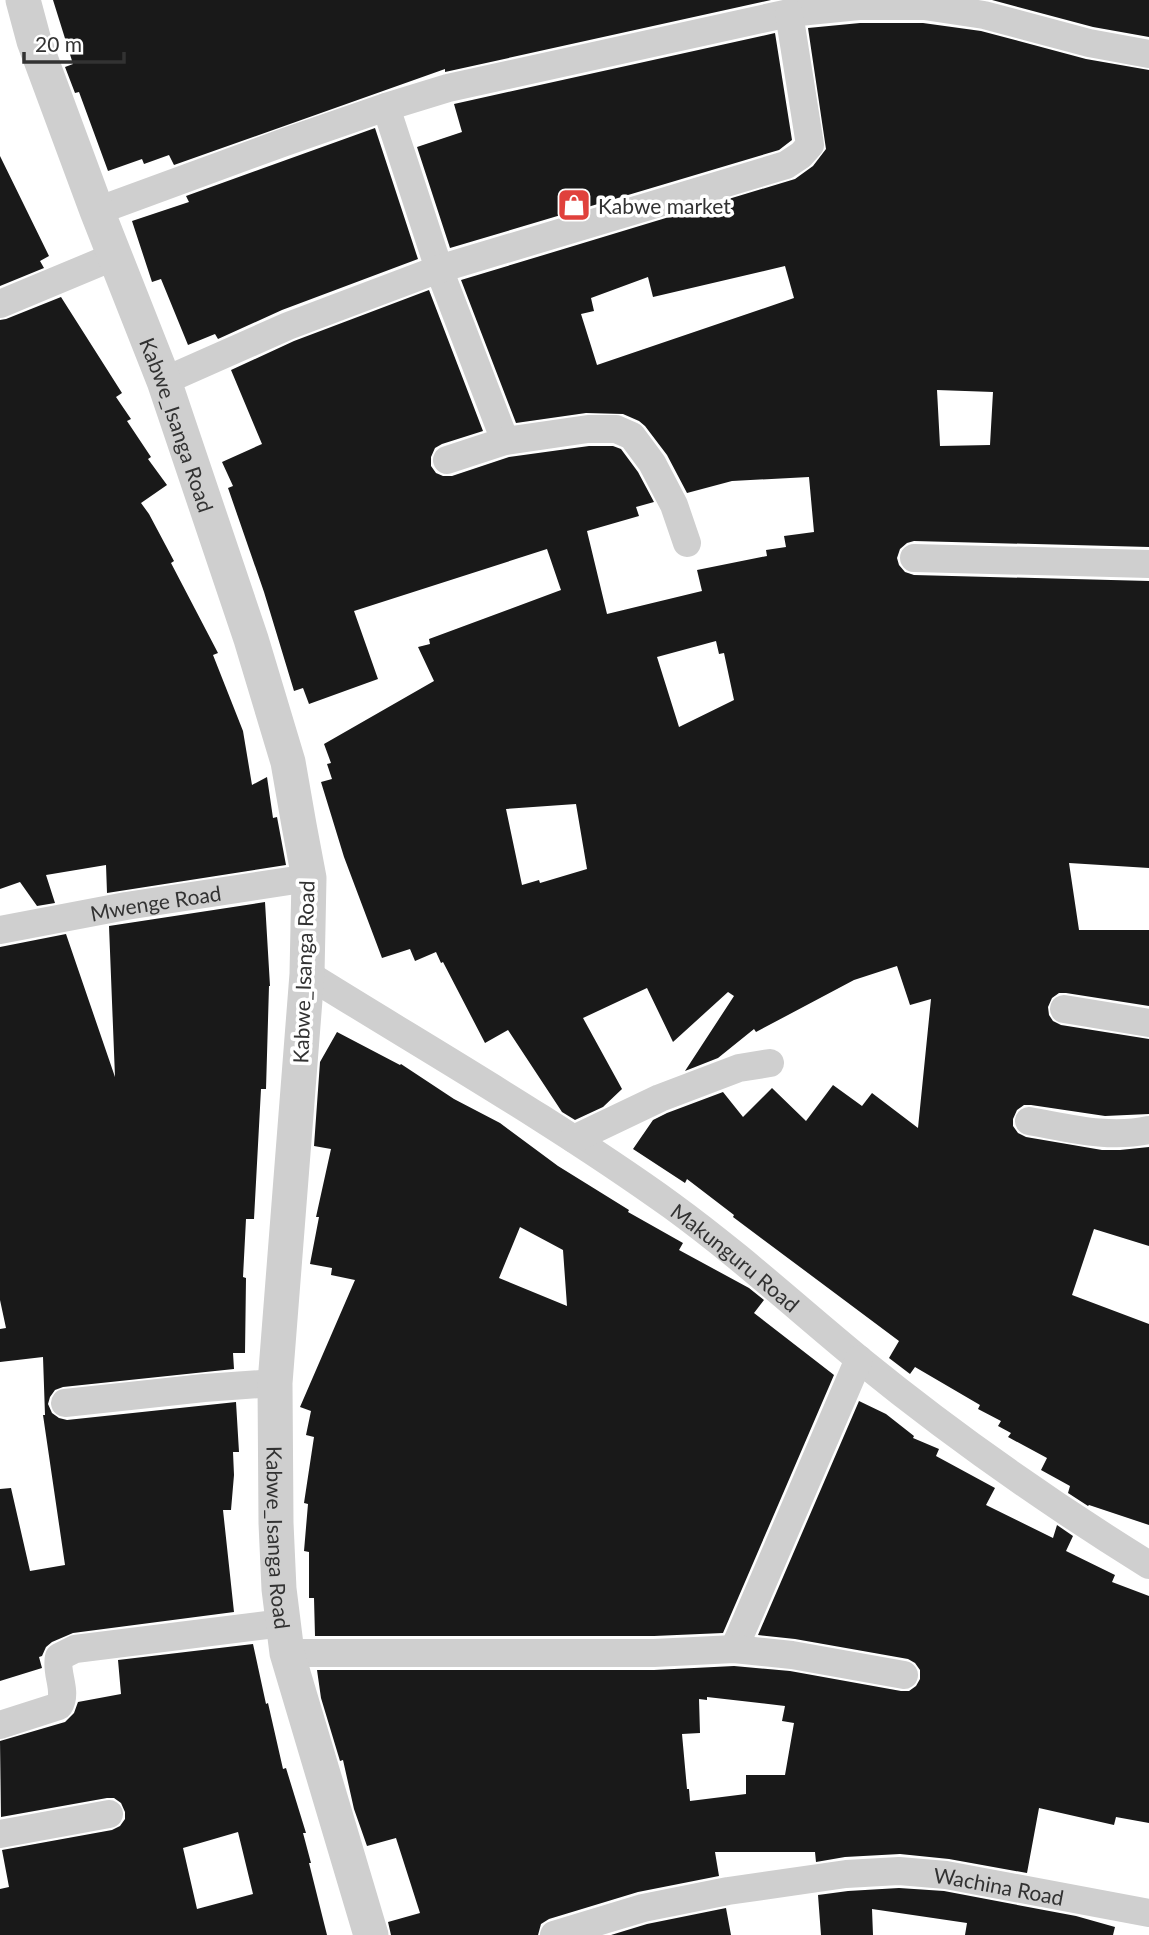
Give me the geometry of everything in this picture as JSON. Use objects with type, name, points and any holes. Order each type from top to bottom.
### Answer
[{"type":"street","name":"Kabwe_Isanga Road","points":[[24,0],[34,41],[164,381],[251,639],[284,750],[309,878],[307,974],[275,1383],[279,1589],[285,1638],[371,1935]]},
{"type":"street","points":[[97,211],[386,107],[448,88],[789,13],[859,6],[924,6],[984,15],[1089,43],[1149,54]]},
{"type":"street","points":[[164,381],[288,327],[439,269],[786,166],[810,145],[789,13]]},
{"type":"street","points":[[386,107],[439,269],[505,441]]},
{"type":"street","points":[[0,304],[115,256]]},
{"type":"street","points":[[447,460],[505,441],[588,429],[616,429],[632,436],[652,463],[674,505],[687,543]]},
{"type":"street","points":[[914,558],[1149,564]]},
{"type":"street","name":"Mwenge Road","points":[[0,930],[126,906],[309,878]]},
{"type":"street","name":"Makunguru Road","points":[[307,974],[574,1139],[673,1207],[747,1263],[910,1400],[1056,1507],[1149,1565]]},
{"type":"street","points":[[1064,1009],[1149,1023]]},
{"type":"street","points":[[574,1139],[660,1098],[739,1068],[770,1063]]},
{"type":"street","points":[[1029,1121],[1101,1134],[1132,1134],[1149,1130]]},
{"type":"street","points":[[734,1649],[859,1359]]},
{"type":"street","points":[[65,1403],[275,1383]]},
{"type":"street","points":[[0,1726],[59,1706],[63,1697],[58,1664],[60,1657],[75,1649],[285,1638],[654,1653],[734,1649],[792,1655],[904,1675]]},
{"type":"street","points":[[0,1834],[109,1814]]},
{"type":"street","name":"Wachina Road","points":[[554,1935],[655,1906],[728,1891],[846,1874],[899,1871],[946,1875],[1149,1913]]},
{"type":"building","points":[[53,0],[771,0],[445,72],[445,69],[174,165],[169,155],[144,164],[142,159],[108,171],[79,92],[75,93],[65,67],[73,64]]},
{"type":"building","points":[[992,0],[1149,0],[1149,37],[1093,27]]},
{"type":"building","points":[[860,23],[923,23],[981,31],[1086,59],[1149,70],[1149,547],[914,541],[900,549],[897,558],[905,572],[914,575],[1149,581],[1149,868],[1069,863],[1079,930],[1149,930],[1149,1006],[1059,993],[1052,998],[1048,1007],[1053,1021],[1061,1025],[1149,1039],[1149,1114],[1105,1116],[1024,1105],[1017,1110],[1013,1126],[1018,1133],[1026,1137],[1102,1150],[1149,1147],[1149,1246],[1094,1229],[1072,1295],[1149,1324],[1149,1525],[1088,1506],[1068,1493],[1070,1486],[1041,1470],[1047,1458],[1008,1437],[1011,1433],[998,1426],[1001,1421],[978,1409],[980,1405],[915,1367],[910,1374],[889,1358],[899,1341],[733,1217],[734,1215],[687,1179],[685,1183],[633,1149],[653,1120],[667,1113],[723,1092],[743,1117],[772,1088],[806,1121],[833,1085],[862,1106],[872,1093],[918,1128],[931,999],[910,1005],[897,966],[854,980],[756,1032],[754,1029],[718,1058],[685,1071],[734,996],[728,992],[673,1042],[647,988],[583,1018],[622,1089],[603,1107],[575,1120],[562,1112],[508,1030],[485,1043],[436,952],[415,961],[410,949],[382,958],[344,857],[321,782],[332,779],[327,764],[331,763],[324,744],[434,681],[418,647],[430,644],[429,639],[561,590],[547,549],[354,611],[378,679],[309,704],[303,688],[294,691],[228,488],[233,486],[222,462],[262,444],[231,370],[294,341],[429,290],[483,431],[435,448],[431,466],[436,473],[452,476],[509,457],[589,446],[613,446],[621,449],[638,472],[654,502],[636,507],[639,516],[587,531],[607,614],[702,591],[697,570],[767,556],[766,550],[786,547],[784,536],[814,532],[809,477],[732,481],[687,493],[667,455],[645,426],[623,414],[586,413],[516,423],[461,280],[795,179],[813,166],[826,149],[808,28]],"holes":[[[785,266],[794,298],[597,365],[581,314],[594,311],[591,298],[648,277],[653,297]],[[937,390],[993,392],[990,445],[940,446]],[[716,641],[719,654],[724,653],[734,700],[679,727],[657,657]],[[576,804],[587,869],[540,883],[539,880],[522,885],[506,809]]]},
{"type":"building","points":[[775,33],[792,140],[779,150],[450,248],[417,147],[462,132],[454,104]]},
{"type":"building","points":[[375,128],[418,259],[282,310],[218,339],[215,334],[188,345],[161,279],[152,282],[132,221],[189,202],[186,196]]},
{"type":"building","points":[[0,156],[49,256],[40,261],[44,268],[0,286]]},
{"type":"building","points":[[61,297],[122,393],[116,397],[131,419],[127,421],[151,457],[148,459],[167,485],[141,503],[174,561],[171,563],[218,653],[213,655],[243,731],[252,785],[267,777],[273,818],[277,817],[286,865],[107,893],[106,865],[46,875],[55,903],[37,906],[20,882],[0,889],[0,320]]},
{"type":"building","points":[[265,902],[270,986],[266,1089],[261,1089],[254,1219],[246,1219],[243,1277],[246,1278],[245,1353],[233,1353],[234,1369],[63,1387],[55,1390],[48,1404],[52,1413],[67,1420],[236,1402],[239,1452],[233,1452],[231,1510],[223,1510],[234,1612],[73,1633],[46,1647],[39,1657],[42,1668],[0,1681],[0,1489],[11,1488],[30,1571],[65,1565],[43,1415],[43,1357],[0,1362],[0,1329],[6,1328],[0,1300],[0,947],[66,934],[115,1077],[109,926]]},
{"type":"building","points":[[337,1032],[401,1064],[454,1099],[500,1123],[558,1166],[629,1210],[628,1212],[683,1243],[679,1250],[749,1288],[764,1300],[754,1313],[834,1375],[723,1633],[654,1636],[315,1636],[314,1598],[309,1598],[309,1552],[304,1551],[308,1504],[304,1503],[314,1437],[306,1435],[311,1411],[300,1407],[355,1280],[331,1275],[332,1268],[310,1264],[319,1217],[316,1217],[331,1149],[314,1146],[320,1062]],"holes":[[[520,1227],[563,1250],[567,1306],[499,1278]]]},
{"type":"building","points":[[859,1401],[886,1414],[914,1436],[913,1438],[939,1449],[936,1456],[995,1488],[986,1505],[1053,1538],[1057,1525],[1073,1536],[1066,1551],[1115,1575],[1112,1582],[1149,1596],[1149,1823],[1116,1817],[1114,1825],[1039,1808],[1027,1873],[949,1859],[900,1854],[845,1857],[816,1862],[815,1852],[715,1852],[719,1876],[638,1892],[549,1919],[541,1924],[538,1935],[391,1935],[388,1922],[420,1913],[396,1838],[367,1846],[354,1809],[343,1760],[340,1761],[321,1698],[317,1670],[654,1670],[734,1666],[790,1671],[901,1691],[909,1691],[920,1679],[920,1670],[908,1659],[758,1635]],"holes":[[[707,1697],[785,1706],[782,1721],[794,1723],[785,1775],[746,1775],[746,1794],[690,1801],[682,1734],[700,1733],[699,1699],[707,1700]]]},
{"type":"building","points":[[253,1644],[283,1769],[286,1768],[306,1833],[303,1833],[309,1863],[327,1935],[0,1935],[0,1889],[9,1887],[2,1850],[112,1830],[120,1826],[125,1819],[125,1812],[121,1803],[114,1798],[107,1798],[1,1817],[0,1741],[65,1722],[74,1713],[78,1702],[121,1694],[118,1660]],"holes":[[[238,1832],[253,1894],[197,1909],[183,1848]]]},
{"type":"building","points":[[899,1888],[944,1891],[1076,1916],[1115,1927],[1113,1935],[965,1935],[967,1923],[872,1909],[873,1935],[821,1935],[818,1895]]},
{"type":"building","points":[[726,1908],[731,1935],[611,1935],[647,1924]]},
{"type":"place","name":"Kabwe market","points":[[574,205]]}]
